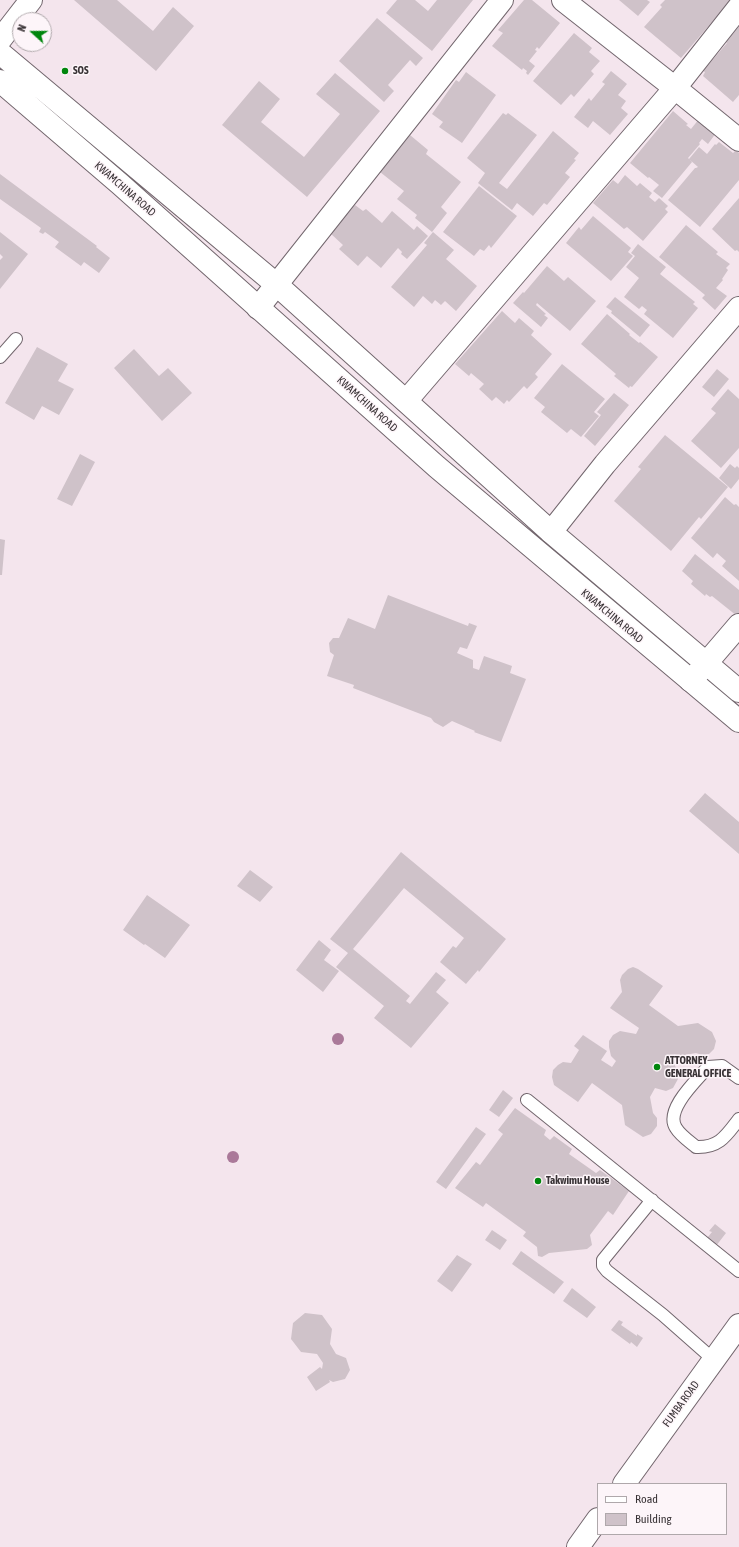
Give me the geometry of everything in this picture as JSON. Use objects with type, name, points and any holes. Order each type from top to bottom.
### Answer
[{"type":"main road","points":[[0,40],[31,0]]},
{"type":"main road","points":[[258,308],[502,0]]},
{"type":"main road","points":[[563,0],[739,140]]},
{"type":"main road","points":[[406,401],[675,88],[739,7]]},
{"type":"main road","points":[[0,53],[277,285],[551,532],[739,691]]},
{"type":"main road","name":"KWAMCHINA ROAD","points":[[0,81],[120,184],[437,467],[739,721]]},
{"type":"main road","points":[[551,532],[605,464],[739,308]]},
{"type":"main road","points":[[691,681],[739,625]]},
{"type":"main road","name":"FUMBA ROAD","points":[[625,1483],[739,1325]]},
{"type":"main road","points":[[578,1547],[597,1520]]},
{"type":"lane","points":[[0,357],[16,339]]},
{"type":"lane","points":[[739,1078],[722,1066],[708,1067],[678,1103],[673,1119],[676,1128],[696,1147],[708,1148],[716,1144],[729,1132],[739,1119]]},
{"type":"lane","points":[[527,1100],[739,1271]]},
{"type":"lane","points":[[652,1200],[603,1260],[603,1266],[607,1271],[663,1315],[714,1360]]},
{"type":"building","points":[[74,0],[117,0],[153,31],[173,7],[194,26],[156,71]]},
{"type":"building","points":[[397,0],[415,0],[428,11],[437,0],[473,0],[432,51],[386,13]]},
{"type":"building","points":[[524,0],[532,0],[560,23],[539,49],[537,47],[535,50],[537,51],[529,61],[535,66],[528,75],[526,73],[527,71],[523,68],[522,70],[492,46],[503,33],[498,30]]},
{"type":"building","points":[[619,0],[647,0],[650,2],[638,16]]},
{"type":"building","points":[[665,0],[731,0],[681,58],[644,27],[662,7],[660,5]]},
{"type":"building","points":[[739,17],[739,95],[733,102],[703,76],[705,72],[703,71],[727,43],[721,38]]},
{"type":"building","points":[[377,18],[423,58],[416,66],[410,60],[388,85],[394,91],[384,102],[339,61]]},
{"type":"building","points":[[574,33],[592,48],[589,52],[600,61],[591,71],[594,74],[574,97],[571,94],[561,105],[533,81]]},
{"type":"building","points":[[611,71],[627,84],[618,95],[626,101],[621,108],[628,114],[610,135],[593,121],[588,128],[574,117],[589,98],[591,101],[605,84],[602,82]]},
{"type":"building","points":[[466,72],[496,95],[462,143],[439,127],[443,122],[432,114],[456,80],[459,82]]},
{"type":"building","points":[[335,73],[380,111],[307,197],[222,125],[259,81],[280,99],[261,122],[304,157],[340,114],[316,94]]},
{"type":"building","points":[[673,111],[688,124],[686,125],[691,129],[699,119],[716,133],[708,144],[702,139],[699,143],[700,144],[688,158],[692,162],[662,198],[653,191],[659,185],[630,163]]},
{"type":"building","points":[[503,113],[506,115],[508,113],[537,135],[499,183],[507,189],[553,131],[579,153],[574,159],[576,160],[565,173],[570,177],[547,205],[544,203],[533,216],[517,203],[512,210],[478,183],[485,173],[467,158]]},
{"type":"building","points":[[410,135],[428,150],[426,154],[461,182],[441,207],[447,213],[432,232],[415,218],[417,215],[397,199],[404,191],[380,172]]},
{"type":"building","points":[[719,142],[733,153],[736,150],[739,153],[739,180],[700,227],[668,200],[695,168],[698,167],[689,159],[699,147],[707,154],[715,144],[716,145]]},
{"type":"building","points":[[0,174],[97,246],[96,247],[110,258],[99,273],[84,262],[81,266],[55,247],[59,242],[45,232],[43,234],[39,232],[41,228],[0,199]]},
{"type":"building","points":[[625,175],[637,186],[640,183],[652,193],[649,197],[655,202],[659,198],[668,206],[665,209],[668,212],[643,241],[627,227],[624,229],[593,203],[613,180],[618,184]]},
{"type":"building","points":[[479,186],[517,216],[491,248],[489,245],[484,251],[480,249],[474,256],[443,232]]},
{"type":"building","points":[[739,198],[739,252],[737,250],[735,251],[712,229]]},
{"type":"building","points":[[355,205],[363,211],[366,209],[382,223],[392,211],[414,230],[417,226],[428,236],[407,259],[401,254],[402,252],[398,248],[381,268],[367,256],[358,266],[339,249],[343,245],[330,233]]},
{"type":"building","points":[[593,216],[631,248],[628,252],[633,256],[611,281],[566,243],[579,227],[581,230]]},
{"type":"building","points":[[686,225],[718,252],[716,254],[730,264],[726,268],[728,270],[722,279],[723,280],[716,288],[727,296],[715,310],[702,298],[705,295],[659,257]]},
{"type":"building","points":[[0,232],[28,254],[0,289],[0,260],[3,257],[0,254]]},
{"type":"building","points":[[433,232],[454,250],[446,259],[477,286],[456,311],[445,301],[441,305],[435,300],[432,304],[423,296],[414,307],[391,287],[427,245],[424,243]]},
{"type":"building","points":[[638,244],[666,267],[660,274],[695,302],[693,304],[698,308],[673,338],[644,314],[647,310],[642,306],[639,309],[624,297],[639,278],[626,267],[635,256],[631,253]]},
{"type":"building","points":[[547,266],[564,281],[568,277],[596,301],[570,331],[537,303],[536,305],[546,314],[544,315],[548,318],[541,327],[513,303],[523,292],[524,293]]},
{"type":"building","points":[[615,297],[650,325],[640,337],[606,307]]},
{"type":"building","points":[[502,311],[515,323],[519,318],[534,331],[531,335],[552,354],[535,374],[538,377],[527,389],[524,386],[509,402],[507,400],[504,404],[496,397],[492,401],[479,389],[484,384],[471,373],[469,376],[455,364]]},
{"type":"building","points":[[607,314],[630,334],[629,335],[658,357],[632,387],[630,386],[629,388],[614,376],[616,374],[581,344]]},
{"type":"building","points":[[37,347],[68,364],[58,381],[74,389],[59,415],[42,406],[34,420],[5,403]]},
{"type":"building","points":[[134,349],[159,376],[168,368],[192,393],[162,421],[114,368]]},
{"type":"building","points":[[562,364],[605,399],[594,412],[599,416],[581,437],[571,429],[567,433],[541,412],[545,407],[534,398]]},
{"type":"building","points":[[717,369],[729,379],[714,397],[702,387]]},
{"type":"building","points":[[728,389],[739,399],[739,448],[721,468],[691,441],[716,413],[711,409]]},
{"type":"building","points":[[614,393],[629,405],[595,446],[584,436],[601,415],[597,412]]},
{"type":"building","points":[[665,435],[728,487],[701,519],[699,517],[671,551],[614,501],[641,469],[638,467]]},
{"type":"building","points":[[80,454],[95,462],[72,506],[57,499]]},
{"type":"building","points":[[730,464],[735,468],[737,466],[739,468],[739,479],[731,489],[719,478]]},
{"type":"building","points":[[725,497],[734,505],[736,504],[739,507],[739,581],[722,566],[726,561],[717,553],[713,558],[691,538]]},
{"type":"building","points":[[0,539],[5,540],[2,575],[0,575]]},
{"type":"building","points":[[695,554],[739,590],[739,615],[737,616],[712,596],[710,597],[706,594],[705,596],[691,584],[693,581],[682,571]]},
{"type":"building","points":[[388,595],[468,626],[469,623],[477,626],[467,649],[460,647],[457,653],[473,660],[473,668],[479,670],[484,656],[512,666],[510,673],[526,679],[501,742],[474,732],[475,731],[452,721],[443,727],[434,722],[431,718],[353,688],[354,685],[327,676],[334,655],[330,652],[329,643],[333,638],[339,638],[348,618],[375,629]]},
{"type":"building","points":[[705,793],[739,822],[739,854],[689,811]]},
{"type":"building","points":[[401,852],[506,939],[479,972],[478,970],[466,984],[440,962],[453,946],[456,948],[464,938],[404,888],[353,949],[410,996],[406,1001],[410,1004],[436,972],[446,980],[436,992],[449,1003],[411,1048],[374,1018],[384,1006],[336,967],[348,953],[330,939]]},
{"type":"building","points":[[250,870],[273,887],[260,902],[237,886]]},
{"type":"building","points":[[147,895],[190,925],[165,958],[123,930]]},
{"type":"building","points":[[319,940],[331,950],[324,960],[339,971],[323,992],[296,970]]},
{"type":"building","points":[[633,967],[663,986],[649,1005],[678,1026],[698,1023],[712,1032],[716,1041],[714,1049],[709,1054],[702,1055],[696,1053],[679,1056],[674,1064],[678,1071],[678,1079],[673,1088],[666,1091],[655,1088],[650,1097],[653,1113],[657,1118],[657,1126],[651,1134],[643,1137],[625,1125],[622,1105],[592,1083],[578,1102],[554,1085],[552,1077],[553,1070],[558,1065],[563,1062],[571,1063],[579,1050],[574,1046],[583,1035],[607,1051],[601,1060],[612,1067],[616,1061],[611,1056],[609,1041],[613,1035],[620,1031],[636,1034],[639,1028],[610,1008],[622,992],[620,980],[622,975],[628,969]]},
{"type":"building","points":[[503,1090],[513,1098],[499,1117],[489,1110]]},
{"type":"building","name":"Takwimu House","points":[[515,1108],[546,1130],[544,1135],[550,1140],[554,1136],[572,1149],[569,1154],[596,1173],[600,1170],[629,1191],[613,1215],[608,1211],[590,1235],[592,1245],[587,1249],[549,1253],[542,1257],[538,1256],[537,1247],[523,1236],[526,1232],[486,1203],[483,1207],[455,1188],[476,1162],[480,1165],[503,1134],[498,1130]]},
{"type":"building","points":[[476,1127],[486,1134],[446,1189],[436,1182]]},
{"type":"building","points":[[715,1224],[726,1233],[716,1246],[707,1238],[712,1232],[709,1231]]},
{"type":"building","points":[[492,1230],[507,1240],[500,1250],[485,1240]]},
{"type":"building","points":[[521,1251],[564,1282],[554,1294],[512,1264]]},
{"type":"building","points":[[457,1255],[472,1264],[452,1292],[437,1281]]},
{"type":"building","points":[[572,1288],[596,1307],[587,1318],[563,1301]]},
{"type":"building","points":[[305,1313],[322,1315],[332,1329],[330,1344],[336,1354],[346,1358],[350,1370],[345,1379],[333,1382],[329,1380],[330,1382],[316,1391],[307,1377],[320,1367],[322,1369],[323,1363],[317,1354],[301,1352],[291,1339],[293,1323]]},
{"type":"building","points":[[619,1320],[623,1322],[621,1325],[637,1336],[637,1334],[643,1338],[637,1347],[631,1342],[630,1344],[611,1330]]},
{"type":"place","name":"SOS","points":[[65,71]]},
{"type":"place","name":"ATTORNEY GENERAL OFFICE","points":[[657,1067]]},
{"type":"place","name":"Takwimu House","points":[[538,1181]]}]
